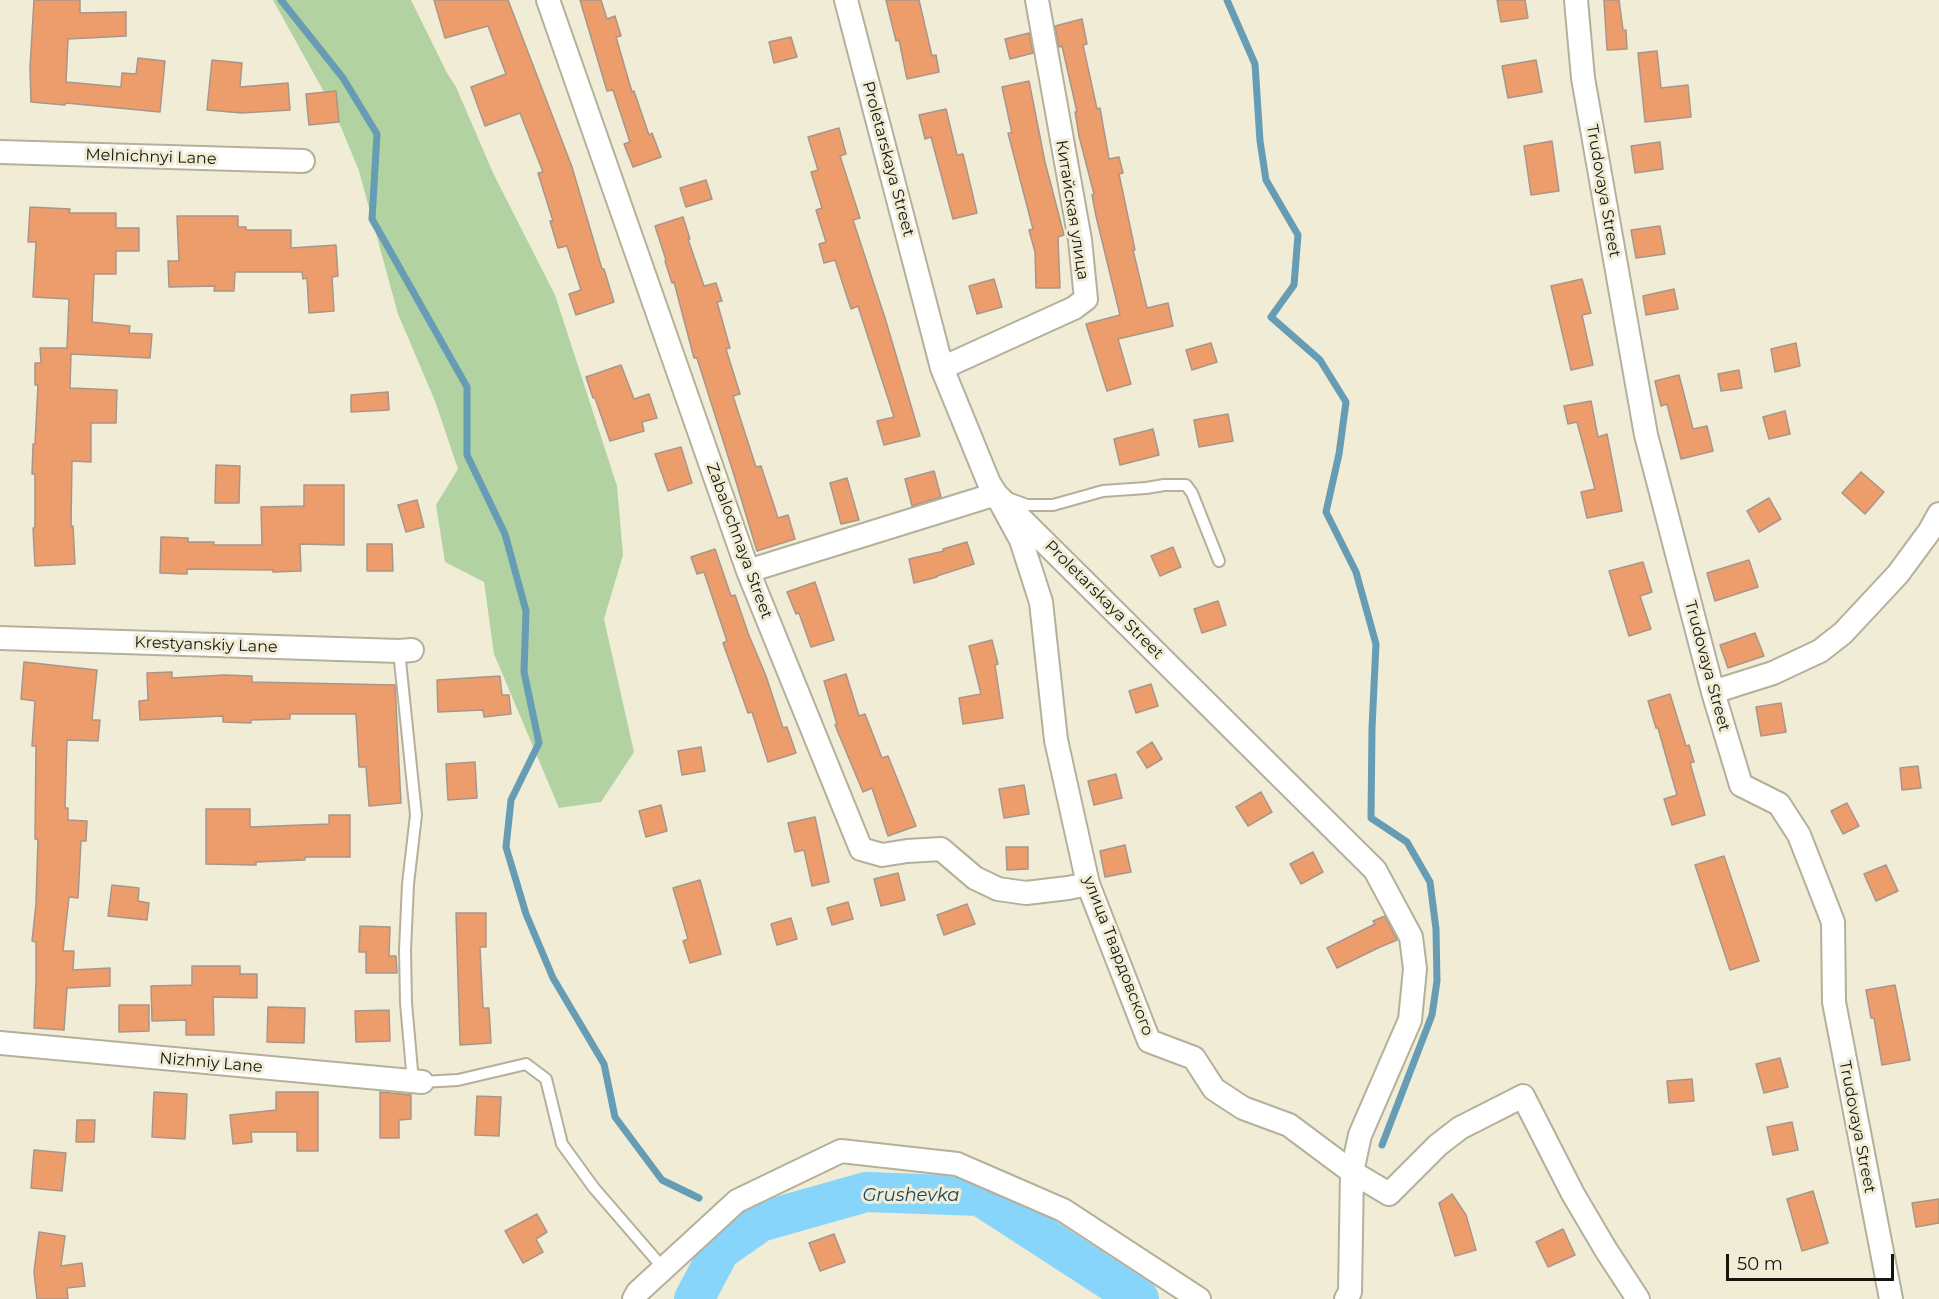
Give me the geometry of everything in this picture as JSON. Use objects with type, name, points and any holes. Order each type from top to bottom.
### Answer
[{"type":"street","name":"Zabalochnaya Street","points":[[548,0],[748,572],[861,849],[882,855],[941,849],[975,878],[998,889],[1026,893],[1088,884]]},
{"type":"street","name":"Proletarskaya Street","points":[[846,0],[942,368],[989,483],[996,494],[1375,870],[1411,937],[1415,978],[1410,1020],[1360,1135],[1352,1172],[1350,1292],[1346,1299]]},
{"type":"street","name":"Китайская улица","points":[[942,368],[1074,308],[1086,298],[1080,240],[1037,0]]},
{"type":"street","name":"Trudovaya Street","points":[[1576,0],[1583,78],[1646,435],[1713,692],[1741,785],[1779,804],[1799,835],[1833,922],[1834,1002],[1891,1299]]},
{"type":"street","name":"Melnichnyi Lane","points":[[0,152],[303,161]]},
{"type":"street","points":[[748,572],[996,494]]},
{"type":"street","name":"улица Твардовского","points":[[996,494],[1021,540],[1041,602],[1056,740],[1088,884],[1149,1041],[1194,1058],[1214,1089],[1243,1108],[1289,1125],[1352,1172],[1389,1194],[1438,1145],[1460,1128],[1523,1096],[1573,1194],[1638,1299]]},
{"type":"street","points":[[1713,692],[1773,673],[1820,651],[1843,633],[1898,574],[1929,532],[1939,514]]},
{"type":"street","name":"Krestyanskiy Lane","points":[[0,638],[405,651]]},
{"type":"street","name":"Nizhniy Lane","points":[[0,1043],[417,1082]]},
{"type":"street","points":[[634,1299],[638,1292],[737,1201],[842,1151],[957,1164],[1063,1210],[1199,1299]]},
{"type":"lane","points":[[996,494],[1027,505],[1053,505],[1103,491],[1164,485],[1186,486],[1192,493],[1219,561]]},
{"type":"lane","points":[[405,651],[416,815],[408,884],[405,950],[406,1003],[417,1082],[458,1080],[526,1064],[546,1079],[562,1144],[594,1188],[663,1269]]},
{"type":"green space","points":[[273,0],[411,0],[456,87],[494,175],[555,295],[617,486],[623,555],[604,619],[634,752],[601,802],[559,808],[494,654],[484,582],[445,562],[436,505],[458,469],[435,401],[398,314],[359,171],[334,110]]},
{"type":"building","points":[[34,0],[80,0],[80,13],[126,12],[126,36],[68,39],[66,82],[121,87],[122,73],[136,74],[138,58],[165,61],[160,112],[31,102],[30,68]]},
{"type":"building","points":[[434,0],[508,0],[572,167],[614,302],[576,315],[569,294],[581,290],[567,246],[558,248],[550,221],[553,221],[538,173],[543,172],[520,113],[485,126],[471,87],[506,74],[488,26],[445,38]]},
{"type":"building","points":[[580,0],[601,0],[607,19],[615,16],[621,36],[616,37],[632,92],[634,91],[649,135],[652,133],[661,157],[633,167],[624,144],[630,142],[613,90],[607,91]]},
{"type":"building","points":[[886,0],[919,0],[932,56],[936,55],[939,72],[907,79],[899,40],[896,41]]},
{"type":"building","points":[[1497,0],[1525,0],[1528,18],[1501,22]]},
{"type":"building","points":[[1604,0],[1619,0],[1623,30],[1626,30],[1627,49],[1607,50]]},
{"type":"building","points":[[1082,19],[1087,44],[1083,45],[1097,109],[1100,108],[1109,159],[1119,157],[1123,173],[1119,174],[1135,250],[1133,250],[1147,308],[1168,303],[1173,326],[1118,339],[1131,384],[1107,391],[1086,324],[1120,315],[1079,136],[1075,112],[1077,112],[1062,46],[1059,47],[1055,26]]},
{"type":"building","points":[[1029,33],[1033,53],[1010,59],[1005,39]]},
{"type":"building","points":[[791,37],[797,57],[774,63],[769,42]]},
{"type":"building","points":[[1657,51],[1661,88],[1688,85],[1691,117],[1645,122],[1638,53]]},
{"type":"building","points":[[212,60],[242,63],[240,87],[288,83],[290,110],[242,113],[207,110]]},
{"type":"building","points":[[1536,60],[1542,92],[1508,98],[1502,66]]},
{"type":"building","points":[[1029,81],[1045,162],[1064,235],[1058,237],[1060,288],[1036,288],[1035,252],[1029,230],[1033,229],[1008,133],[1012,133],[1002,87]]},
{"type":"building","points":[[336,91],[339,122],[309,125],[306,94]]},
{"type":"building","points":[[946,109],[957,155],[963,154],[977,213],[953,219],[931,137],[925,139],[919,115]]},
{"type":"building","points":[[839,128],[846,154],[840,156],[860,218],[853,220],[920,436],[884,445],[877,421],[894,417],[858,306],[851,309],[835,260],[824,263],[819,244],[826,242],[816,210],[822,208],[811,172],[818,170],[808,137]]},
{"type":"building","points":[[1552,141],[1559,191],[1531,195],[1524,146]]},
{"type":"building","points":[[1660,142],[1663,169],[1635,173],[1631,146]]},
{"type":"building","points":[[706,180],[712,199],[686,207],[680,188]]},
{"type":"building","points":[[30,207],[70,209],[69,213],[116,213],[116,228],[139,228],[139,251],[116,251],[116,274],[94,274],[92,322],[130,326],[129,333],[152,334],[150,358],[71,354],[70,388],[117,390],[116,423],[91,423],[91,462],[72,461],[71,527],[73,526],[75,564],[35,566],[33,528],[35,528],[35,474],[32,474],[38,385],[35,385],[35,363],[41,363],[40,348],[67,348],[69,299],[33,297],[36,242],[28,242]]},
{"type":"building","points":[[177,216],[238,216],[238,227],[246,227],[246,230],[291,230],[291,248],[336,245],[338,276],[332,277],[334,311],[309,313],[307,278],[303,279],[302,272],[235,272],[234,291],[214,291],[215,286],[169,287],[168,261],[179,261]]},
{"type":"building","points":[[683,217],[704,286],[716,283],[722,301],[717,302],[730,348],[726,349],[740,394],[733,396],[756,467],[761,466],[778,518],[788,515],[795,539],[757,551],[697,358],[694,358],[674,282],[672,283],[655,226]]},
{"type":"building","points":[[1660,226],[1665,254],[1636,258],[1631,230]]},
{"type":"building","points":[[994,279],[1002,307],[977,314],[969,286]]},
{"type":"building","points":[[1582,279],[1591,313],[1582,315],[1593,365],[1571,370],[1551,286]]},
{"type":"building","points":[[1674,289],[1678,309],[1646,315],[1643,296]]},
{"type":"building","points":[[1211,343],[1217,362],[1192,370],[1186,350]]},
{"type":"building","points":[[1796,343],[1800,366],[1775,372],[1771,349]]},
{"type":"building","points":[[621,365],[634,399],[649,394],[657,418],[642,422],[644,431],[610,441],[586,377]]},
{"type":"building","points":[[1739,370],[1742,388],[1721,391],[1718,374]]},
{"type":"building","points":[[1679,375],[1693,429],[1707,426],[1713,451],[1681,459],[1667,404],[1661,406],[1655,381]]},
{"type":"building","points":[[388,392],[389,410],[351,412],[351,395]]},
{"type":"building","points":[[1591,401],[1598,437],[1607,434],[1622,511],[1587,518],[1581,492],[1595,489],[1577,422],[1568,424],[1564,406]]},
{"type":"building","points":[[1785,411],[1790,434],[1769,439],[1763,417]]},
{"type":"building","points":[[1228,414],[1233,441],[1199,447],[1194,420]]},
{"type":"building","points":[[1153,429],[1159,455],[1120,465],[1114,439]]},
{"type":"building","points":[[681,447],[692,483],[668,491],[655,454]]},
{"type":"building","points":[[216,465],[240,466],[239,503],[215,503]]},
{"type":"building","points":[[934,471],[941,497],[912,506],[905,479]]},
{"type":"building","points":[[1861,472],[1884,492],[1865,514],[1842,493]]},
{"type":"building","points":[[847,478],[859,520],[841,524],[830,483]]},
{"type":"building","points":[[304,485],[344,485],[344,545],[300,544],[301,571],[187,569],[187,574],[160,573],[161,537],[188,538],[188,542],[214,542],[214,545],[262,545],[261,507],[304,506]]},
{"type":"building","points":[[1769,498],[1781,519],[1759,532],[1747,511]]},
{"type":"building","points":[[417,500],[424,527],[406,532],[398,505]]},
{"type":"building","points":[[967,542],[974,564],[914,583],[909,559],[944,551],[943,549]]},
{"type":"building","points":[[367,544],[392,544],[393,571],[367,571]]},
{"type":"building","points":[[1173,547],[1181,567],[1160,576],[1151,556]]},
{"type":"building","points":[[715,549],[731,596],[735,595],[766,676],[783,728],[787,727],[796,753],[768,762],[752,712],[748,713],[723,643],[727,641],[704,572],[697,574],[691,557]]},
{"type":"building","points":[[1749,560],[1758,587],[1715,601],[1707,573]]},
{"type":"building","points":[[1643,562],[1652,592],[1640,596],[1651,629],[1629,636],[1609,571]]},
{"type":"building","points":[[815,582],[834,640],[811,647],[799,613],[796,614],[787,592]]},
{"type":"building","points":[[1218,601],[1226,625],[1202,633],[1194,609]]},
{"type":"building","points":[[1755,633],[1764,656],[1728,668],[1720,645]]},
{"type":"building","points":[[992,640],[998,664],[995,665],[1003,718],[963,724],[959,698],[981,694],[969,646]]},
{"type":"building","points":[[24,662],[97,670],[92,720],[100,720],[98,741],[67,740],[65,808],[68,808],[68,820],[87,821],[86,841],[81,841],[78,898],[69,897],[63,951],[74,951],[73,970],[110,968],[110,986],[67,988],[64,1030],[34,1028],[36,942],[32,941],[36,904],[38,839],[35,839],[36,746],[32,746],[35,701],[21,699]]},
{"type":"building","points":[[172,672],[172,678],[224,675],[252,676],[252,682],[395,685],[401,803],[369,806],[366,767],[359,767],[356,714],[290,714],[290,719],[251,720],[251,723],[223,722],[223,716],[140,720],[139,701],[148,700],[147,673]]},
{"type":"building","points":[[846,674],[859,716],[865,714],[882,758],[888,756],[916,826],[888,836],[872,788],[863,792],[835,725],[837,724],[824,681]]},
{"type":"building","points":[[500,676],[502,695],[509,695],[511,714],[484,717],[483,710],[438,712],[437,680]]},
{"type":"building","points":[[1151,684],[1158,706],[1136,713],[1129,691]]},
{"type":"building","points":[[1670,694],[1686,746],[1689,745],[1694,762],[1690,763],[1705,815],[1672,825],[1664,799],[1677,795],[1648,701]]},
{"type":"building","points":[[1781,703],[1786,732],[1761,736],[1756,707]]},
{"type":"building","points":[[1152,742],[1162,759],[1147,768],[1137,752]]},
{"type":"building","points":[[701,747],[705,771],[682,775],[678,751]]},
{"type":"building","points":[[475,762],[477,798],[448,800],[446,764]]},
{"type":"building","points":[[1918,766],[1921,788],[1902,790],[1900,768]]},
{"type":"building","points":[[1116,774],[1122,798],[1094,805],[1088,781]]},
{"type":"building","points":[[1024,785],[1029,814],[1004,818],[999,789]]},
{"type":"building","points":[[1261,792],[1272,812],[1248,826],[1236,807]]},
{"type":"building","points":[[1847,803],[1859,826],[1843,834],[1831,811]]},
{"type":"building","points":[[661,805],[667,831],[646,837],[639,811]]},
{"type":"building","points":[[206,809],[250,809],[250,827],[329,824],[329,815],[350,815],[350,857],[305,857],[305,860],[256,862],[256,865],[206,864]]},
{"type":"building","points":[[815,817],[829,882],[812,886],[804,850],[795,852],[788,823]]},
{"type":"building","points":[[1125,845],[1131,872],[1105,877],[1100,851]]},
{"type":"building","points":[[1006,847],[1028,847],[1028,869],[1007,870]]},
{"type":"building","points":[[1313,852],[1323,872],[1301,884],[1290,864]]},
{"type":"building","points":[[1724,856],[1759,961],[1730,970],[1695,865]]},
{"type":"building","points":[[1886,865],[1898,891],[1876,901],[1864,874]]},
{"type":"building","points":[[898,873],[905,900],[881,906],[874,879]]},
{"type":"building","points":[[700,880],[721,954],[690,963],[683,941],[688,939],[673,888]]},
{"type":"building","points":[[112,885],[139,888],[138,901],[149,903],[147,920],[108,916]]},
{"type":"building","points":[[848,902],[853,919],[832,925],[827,908]]},
{"type":"building","points":[[967,904],[975,924],[944,935],[937,915]]},
{"type":"building","points":[[456,913],[486,913],[486,947],[480,947],[483,1008],[489,1008],[491,1043],[460,1045]]},
{"type":"building","points":[[1385,916],[1397,940],[1337,968],[1327,948],[1375,924],[1373,921]]},
{"type":"building","points":[[791,918],[797,939],[777,945],[771,924]]},
{"type":"building","points":[[360,926],[390,927],[389,956],[396,956],[397,973],[366,973],[366,952],[359,952]]},
{"type":"building","points":[[192,966],[240,966],[240,974],[257,974],[257,998],[213,997],[214,1035],[186,1035],[186,1020],[152,1021],[151,986],[192,985]]},
{"type":"building","points":[[1895,985],[1910,1060],[1882,1065],[1874,1018],[1871,1018],[1866,990]]},
{"type":"building","points":[[119,1005],[149,1005],[149,1031],[119,1032]]},
{"type":"building","points":[[268,1007],[305,1008],[304,1043],[267,1042]]},
{"type":"building","points":[[389,1010],[390,1041],[356,1042],[355,1011]]},
{"type":"building","points":[[1780,1058],[1788,1087],[1764,1093],[1756,1064]]},
{"type":"building","points":[[1692,1079],[1694,1101],[1669,1103],[1667,1081]]},
{"type":"building","points":[[154,1092],[187,1094],[185,1139],[152,1137]]},
{"type":"building","points":[[276,1092],[318,1092],[318,1151],[297,1151],[297,1132],[251,1132],[252,1142],[233,1144],[230,1115],[276,1110]]},
{"type":"building","points":[[380,1092],[411,1095],[411,1119],[399,1120],[399,1138],[380,1138]]},
{"type":"building","points":[[477,1096],[501,1097],[499,1136],[475,1135]]},
{"type":"building","points":[[77,1120],[95,1120],[94,1142],[76,1142]]},
{"type":"building","points":[[1792,1122],[1798,1150],[1773,1155],[1767,1127]]},
{"type":"building","points":[[34,1150],[66,1153],[62,1191],[31,1188]]},
{"type":"building","points":[[1813,1191],[1828,1243],[1802,1251],[1787,1199]]},
{"type":"building","points":[[1452,1194],[1466,1215],[1476,1250],[1455,1256],[1439,1203]]},
{"type":"building","points":[[1939,1199],[1939,1223],[1916,1227],[1912,1203]]},
{"type":"building","points":[[537,1214],[547,1232],[536,1239],[543,1252],[523,1263],[505,1231]]},
{"type":"building","points":[[1563,1229],[1575,1255],[1548,1267],[1536,1242]]},
{"type":"building","points":[[39,1232],[65,1236],[61,1266],[82,1263],[85,1286],[67,1288],[68,1299],[37,1299],[34,1272]]},
{"type":"building","points":[[834,1234],[845,1262],[820,1271],[809,1243]]},
{"type":"waterway","points":[[281,0],[343,78],[377,134],[372,219],[467,387],[467,455],[505,534],[526,611],[524,672],[539,743],[511,800],[506,847],[526,914],[553,978],[604,1064],[615,1117],[662,1180],[699,1198]]},
{"type":"waterway","points":[[1227,0],[1255,64],[1260,141],[1266,180],[1298,235],[1294,285],[1271,317],[1320,360],[1346,402],[1339,454],[1326,512],[1356,572],[1376,644],[1371,818],[1407,842],[1430,882],[1436,929],[1437,981],[1432,1015],[1382,1145]]},
{"type":"waterway","name":"Grushevka","points":[[694,1299],[720,1250],[760,1222],[866,1192],[980,1196],[1139,1299]]}]
